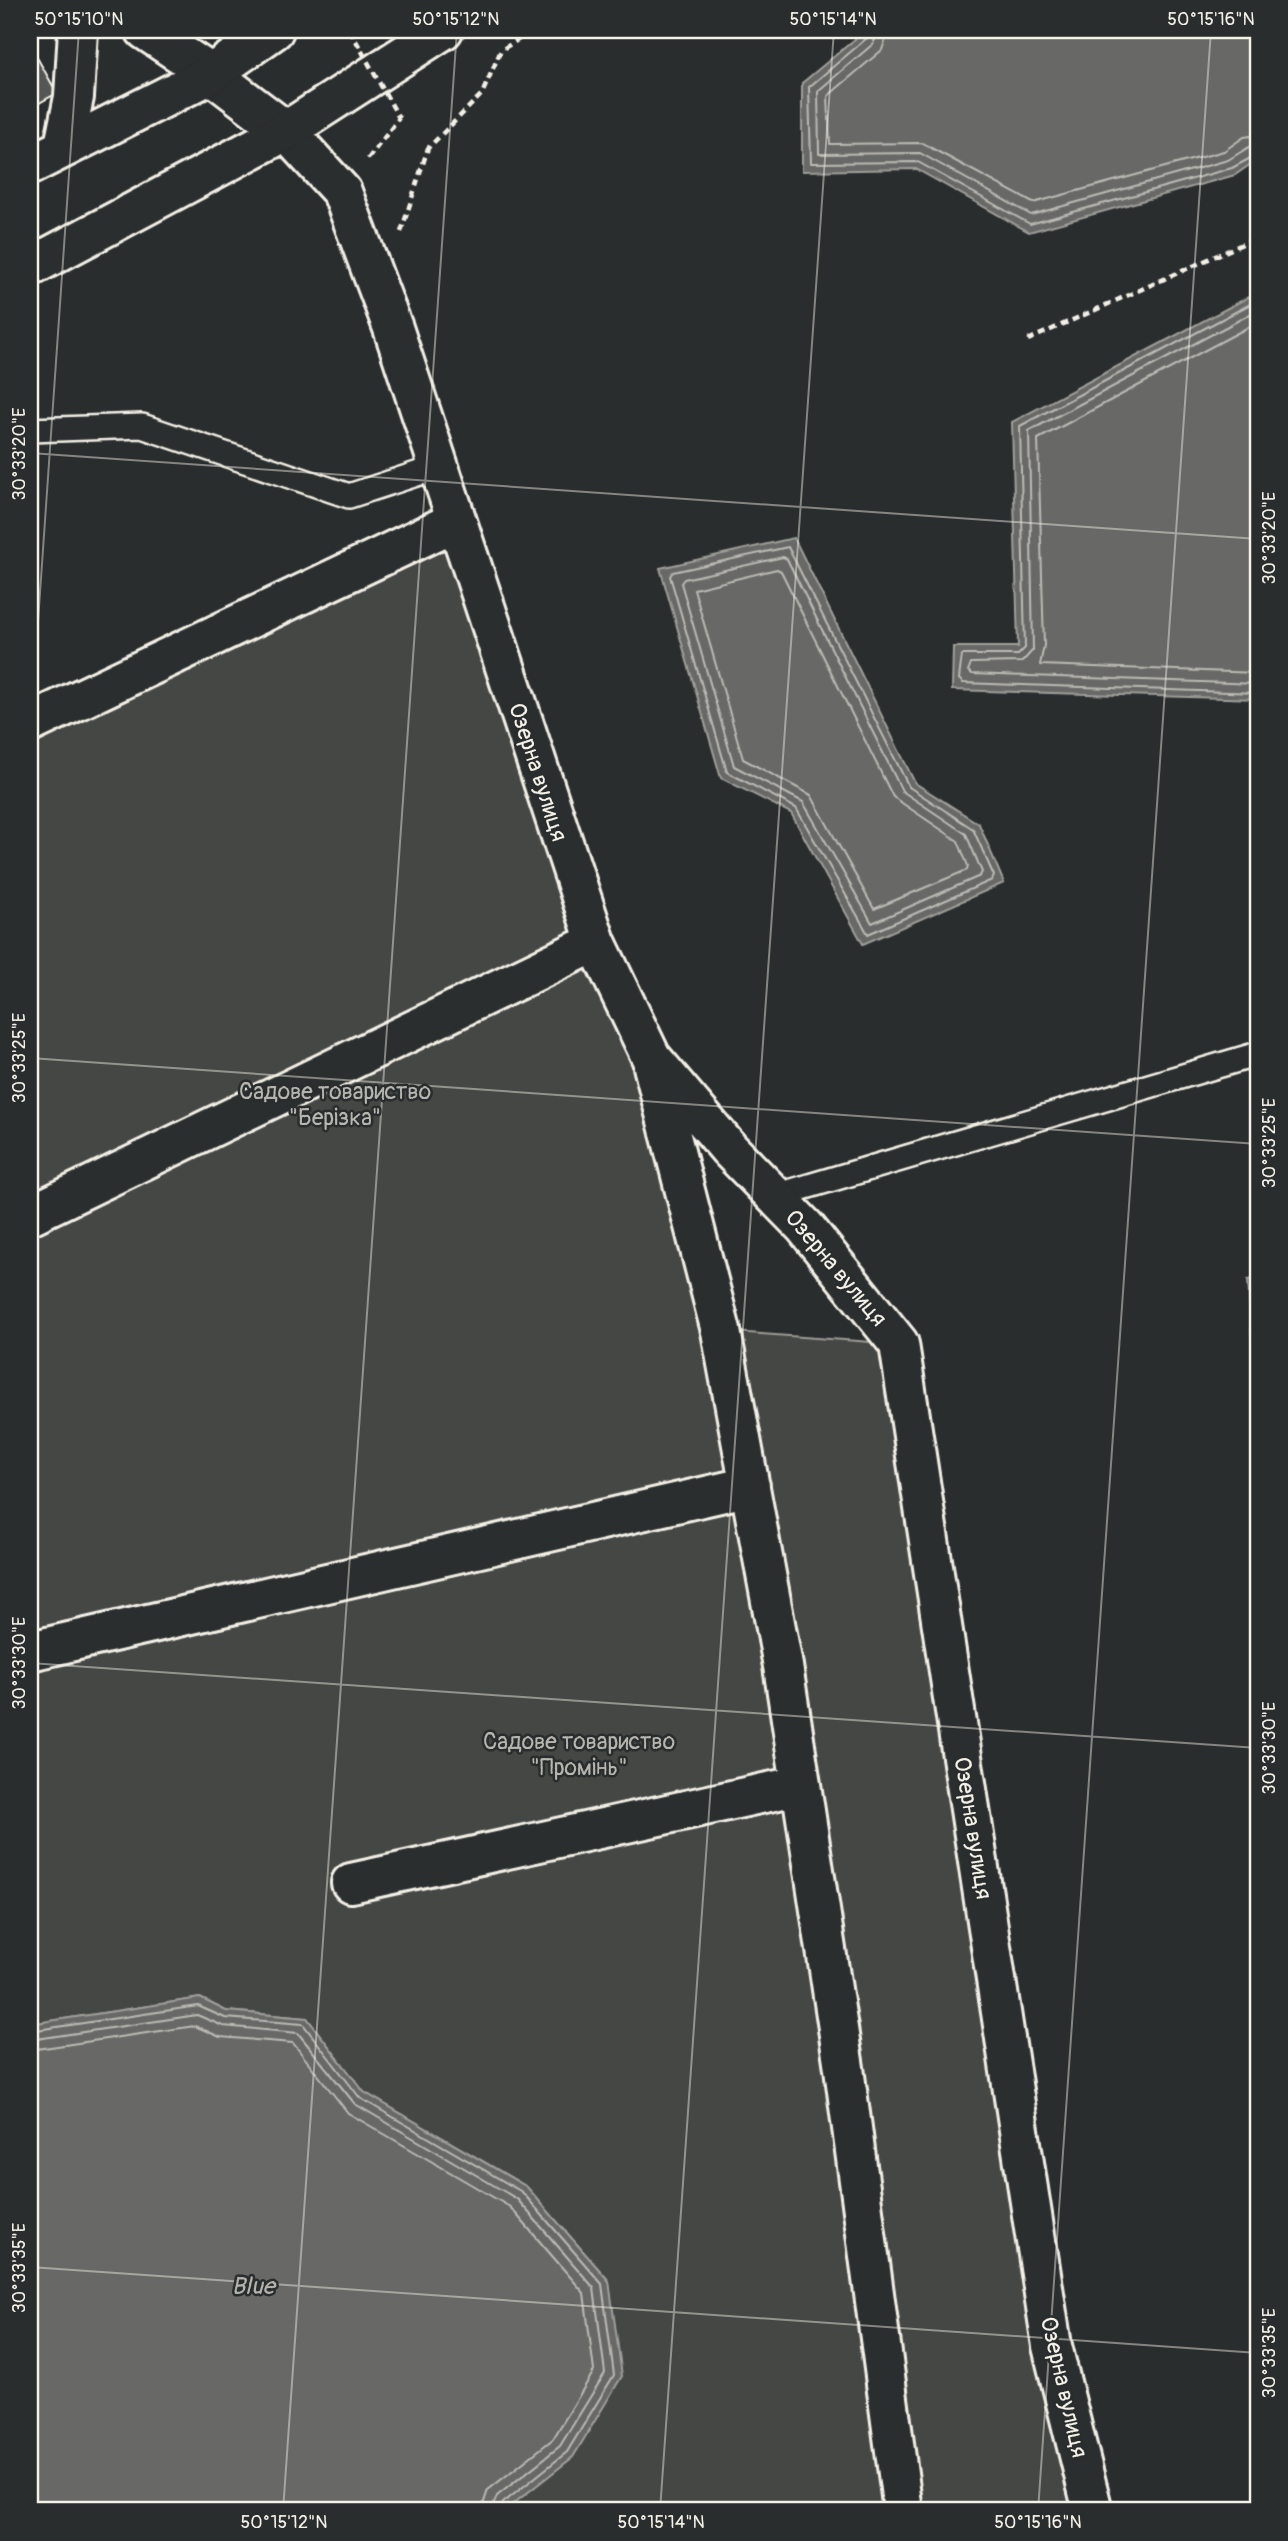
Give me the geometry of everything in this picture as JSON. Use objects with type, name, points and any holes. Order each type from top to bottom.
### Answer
[{"type":"street","points":[[64,146],[74,97],[78,30]]},
{"type":"street","name":"Озерна вулиця","points":[[145,30],[211,74],[286,131],[342,192],[393,328],[596,942],[651,1057],[729,1149],[805,1227],[899,1344],[1052,2346],[1093,2511]]},
{"type":"street","points":[[30,165],[211,74],[274,30]]},
{"type":"street","points":[[30,267],[286,131],[443,30]]},
{"type":"street","points":[[30,723],[456,521]]},
{"type":"street","points":[[30,1215],[596,942]]},
{"type":"street","points":[[651,1057],[721,1331],[802,1785],[903,2511]]},
{"type":"street","points":[[30,1651],[750,1486]]},
{"type":"street","points":[[351,1883],[802,1785]]},
{"type":"lane","points":[[30,430],[142,426],[349,496],[438,467]]},
{"type":"lane","points":[[775,1196],[1258,1054]]},
{"type":"path","points":[[342,192],[399,118],[350,30]]},
{"type":"path","points":[[401,234],[428,148],[482,94],[501,50],[534,30]]},
{"type":"path","points":[[1027,340],[1258,237]]},
{"type":"green space","name":"Садове товариство \"Промінь\"","points":[[456,521],[721,1331],[899,1344],[1093,2511],[504,2511],[572,2457],[609,2281],[527,2187],[364,2092],[307,2018],[226,2011],[200,1998],[30,2024],[30,723]]},
{"type":"water","points":[[866,30],[1258,30],[1258,159],[1235,175],[1029,232],[916,169],[802,171],[802,83]]},
{"type":"water","points":[[1258,292],[1258,699],[952,690],[953,647],[1018,647],[1012,422]]},
{"type":"water","points":[[794,538],[915,783],[979,824],[1004,883],[863,944],[791,813],[721,778],[660,568]]},
{"type":"water","points":[[1258,1278],[1258,1428],[1248,1280]]},
{"type":"water","name":"Blue","points":[[200,1998],[226,2011],[307,2018],[364,2092],[527,2187],[609,2281],[622,2376],[573,2457],[504,2511],[30,2511],[30,2024]]},
{"type":"building","points":[[30,45],[57,93],[30,108]]},
{"type":"park label","name":"Садове товариство \"Берізка\"","points":[[335,1104]]}]
